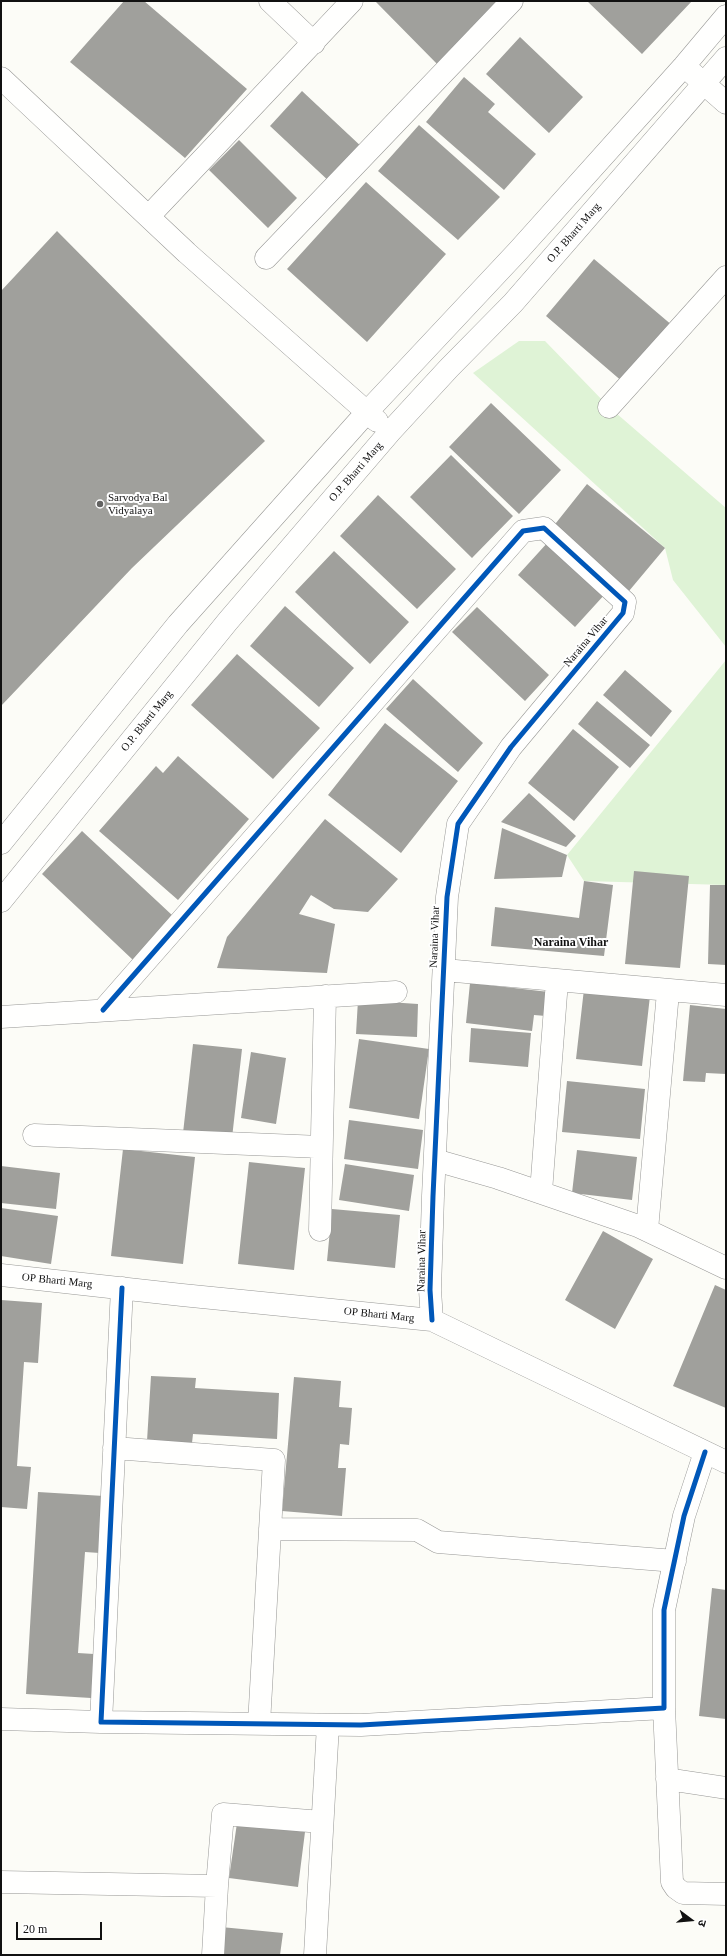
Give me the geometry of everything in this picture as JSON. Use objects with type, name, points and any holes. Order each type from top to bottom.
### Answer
[{"type":"street","points":[[270,1],[314,43]]},
{"type":"street","points":[[149,216],[314,43],[352,1]]},
{"type":"street","points":[[266,258],[512,1]]},
{"type":"street","points":[[1,843],[178,624],[366,412],[518,251],[684,66],[726,16]]},
{"type":"street","name":"O.P. Bharti Marg","points":[[1,900],[228,621],[390,432],[448,368],[513,303],[726,58]]},
{"type":"street","points":[[684,66],[726,103]]},
{"type":"street","points":[[1,78],[187,253],[390,432]]},
{"type":"street","points":[[610,407],[726,277]]},
{"type":"street","name":"Naraina Vihar","points":[[103,1010],[523,531],[544,528],[625,602],[623,613],[511,747],[458,824],[446,897],[430,1290],[432,1320]]},
{"type":"street","points":[[444,970],[668,992],[726,995]]},
{"type":"street","points":[[541,1192],[557,981]]},
{"type":"street","points":[[1,1017],[396,992]]},
{"type":"street","points":[[647,1230],[668,992]]},
{"type":"street","points":[[320,1230],[325,996]]},
{"type":"street","points":[[34,1135],[321,1147]]},
{"type":"street","points":[[435,1160],[541,1192],[647,1230],[726,1268]]},
{"type":"street","name":"OP Bharti Marg","points":[[1,1275],[432,1320],[726,1462]]},
{"type":"street","points":[[101,1722],[122,1288]]},
{"type":"street","points":[[114,1448],[274,1460],[259,1724]]},
{"type":"street","points":[[705,1452],[684,1516],[664,1610],[664,1708],[667,1779],[672,1882],[676,1888],[683,1893],[726,1894]]},
{"type":"street","points":[[270,1529],[417,1530],[438,1542],[674,1561]]},
{"type":"street","points":[[1,1719],[361,1726],[664,1708]]},
{"type":"street","points":[[315,1955],[328,1725]]},
{"type":"street","points":[[667,1779],[726,1788]]},
{"type":"street","points":[[213,1955],[223,1814],[322,1822]]},
{"type":"street","points":[[1,1882],[217,1886]]},
{"type":"green space","points":[[519,341],[545,341],[609,407],[726,508],[726,647],[673,580],[665,548],[473,373]]},
{"type":"green space","points":[[726,660],[726,885],[584,881],[567,855]]},
{"type":"building","points":[[124,1],[144,1],[247,89],[185,158],[70,62]]},
{"type":"building","points":[[375,1],[503,1],[440,67]]},
{"type":"building","points":[[587,1],[692,1],[642,54]]},
{"type":"building","points":[[520,37],[583,97],[549,133],[486,74]]},
{"type":"building","points":[[464,77],[495,104],[488,112],[536,154],[504,190],[426,122]]},
{"type":"building","points":[[302,91],[364,149],[332,184],[270,126]]},
{"type":"building","points":[[419,125],[500,197],[458,240],[378,171]]},
{"type":"building","points":[[239,140],[297,198],[268,228],[209,170]]},
{"type":"building","points":[[366,182],[446,254],[367,342],[287,269]]},
{"type":"building","name":"Sarvodya Bal Vidyalaya","points":[[57,231],[265,441],[132,568],[1,706],[1,291]]},
{"type":"building","points":[[594,259],[673,326],[624,383],[546,316]]},
{"type":"building","points":[[491,403],[561,470],[519,514],[449,447]]},
{"type":"building","points":[[451,455],[513,516],[472,558],[410,497]]},
{"type":"building","points":[[587,484],[665,548],[629,591],[552,528]]},
{"type":"building","points":[[378,495],[456,569],[417,609],[340,536]]},
{"type":"building","points":[[549,541],[606,593],[575,627],[518,575]]},
{"type":"building","points":[[334,551],[409,622],[370,664],[295,592]]},
{"type":"building","points":[[285,606],[354,668],[319,707],[250,646]]},
{"type":"building","points":[[477,607],[549,675],[525,701],[452,632]]},
{"type":"building","points":[[237,654],[320,728],[273,779],[191,705]]},
{"type":"building","points":[[625,670],[672,711],[651,737],[603,695]]},
{"type":"building","points":[[413,679],[483,743],[458,772],[386,709]]},
{"type":"building","points":[[597,701],[650,745],[630,768],[578,724]]},
{"type":"building","points":[[385,723],[458,781],[401,853],[328,795]]},
{"type":"building","points":[[573,729],[619,767],[574,821],[528,783]]},
{"type":"building","points":[[178,756],[249,819],[178,900],[99,831],[156,766],[163,773]]},
{"type":"building","points":[[529,793],[576,836],[566,847],[501,822]]},
{"type":"building","points":[[325,819],[398,879],[368,912],[334,909],[311,895],[299,914],[335,924],[327,973],[217,968],[227,937]]},
{"type":"building","points":[[502,828],[567,855],[562,877],[494,879]]},
{"type":"building","points":[[82,831],[173,916],[133,960],[42,874]]},
{"type":"building","points":[[634,871],[689,876],[680,968],[625,964]]},
{"type":"building","points":[[584,881],[613,885],[604,956],[491,946],[495,907],[579,918]]},
{"type":"building","points":[[710,885],[726,885],[726,965],[708,964]]},
{"type":"building","points":[[470,983],[549,992],[546,1016],[534,1015],[532,1031],[466,1023]]},
{"type":"building","points":[[584,989],[650,996],[642,1066],[576,1059]]},
{"type":"building","points":[[358,1000],[418,1004],[417,1037],[356,1034]]},
{"type":"building","points":[[690,1005],[726,1009],[726,1074],[706,1073],[705,1082],[683,1081]]},
{"type":"building","points":[[471,1028],[531,1033],[528,1067],[469,1062]]},
{"type":"building","points":[[359,1039],[429,1049],[419,1119],[349,1108]]},
{"type":"building","points":[[193,1044],[242,1049],[232,1138],[183,1133]]},
{"type":"building","points":[[251,1052],[286,1058],[276,1124],[241,1118]]},
{"type":"building","points":[[567,1081],[645,1089],[640,1139],[562,1132]]},
{"type":"building","points":[[349,1120],[423,1130],[418,1169],[344,1159]]},
{"type":"building","points":[[123,1149],[195,1157],[183,1264],[111,1256]]},
{"type":"building","points":[[577,1150],[637,1157],[632,1200],[572,1193]]},
{"type":"building","points":[[249,1162],[305,1168],[294,1270],[238,1264]]},
{"type":"building","points":[[345,1164],[414,1175],[409,1211],[339,1200]]},
{"type":"building","points":[[1,1166],[60,1173],[56,1209],[1,1203]]},
{"type":"building","points":[[1,1208],[58,1216],[51,1264],[1,1256]]},
{"type":"building","points":[[332,1209],[400,1215],[395,1268],[327,1261]]},
{"type":"building","points":[[603,1231],[653,1259],[615,1329],[565,1300]]},
{"type":"building","points":[[715,1285],[726,1290],[726,1408],[673,1386]]},
{"type":"building","points":[[1,1300],[42,1303],[38,1363],[24,1362],[17,1466],[31,1467],[27,1509],[1,1507]]},
{"type":"building","points":[[151,1376],[196,1378],[195,1388],[279,1393],[277,1439],[193,1434],[192,1443],[147,1441]]},
{"type":"building","points":[[294,1377],[341,1381],[339,1407],[352,1408],[349,1445],[340,1444],[338,1468],[346,1468],[342,1516],[282,1511]]},
{"type":"building","points":[[38,1492],[104,1496],[100,1553],[85,1552],[78,1653],[94,1654],[91,1698],[26,1694]]},
{"type":"building","points":[[712,1588],[726,1590],[726,1719],[699,1716]]},
{"type":"building","points":[[237,1823],[305,1832],[298,1887],[229,1878]]},
{"type":"building","points":[[221,1927],[283,1933],[280,1955],[218,1955]]},
{"type":"cycle path","points":[[103,1010],[523,531],[544,528],[625,602],[623,613],[511,747],[458,824],[447,897],[433,1196],[430,1290],[432,1320]]},
{"type":"cycle path","points":[[122,1288],[101,1722],[361,1725],[664,1708],[664,1610],[684,1516],[705,1452]]},
{"type":"place","name":"Sarvodya Bal Vidyalaya","points":[[100,504]]},
{"type":"district","name":"Naraina Vihar","points":[[571,943]]}]
